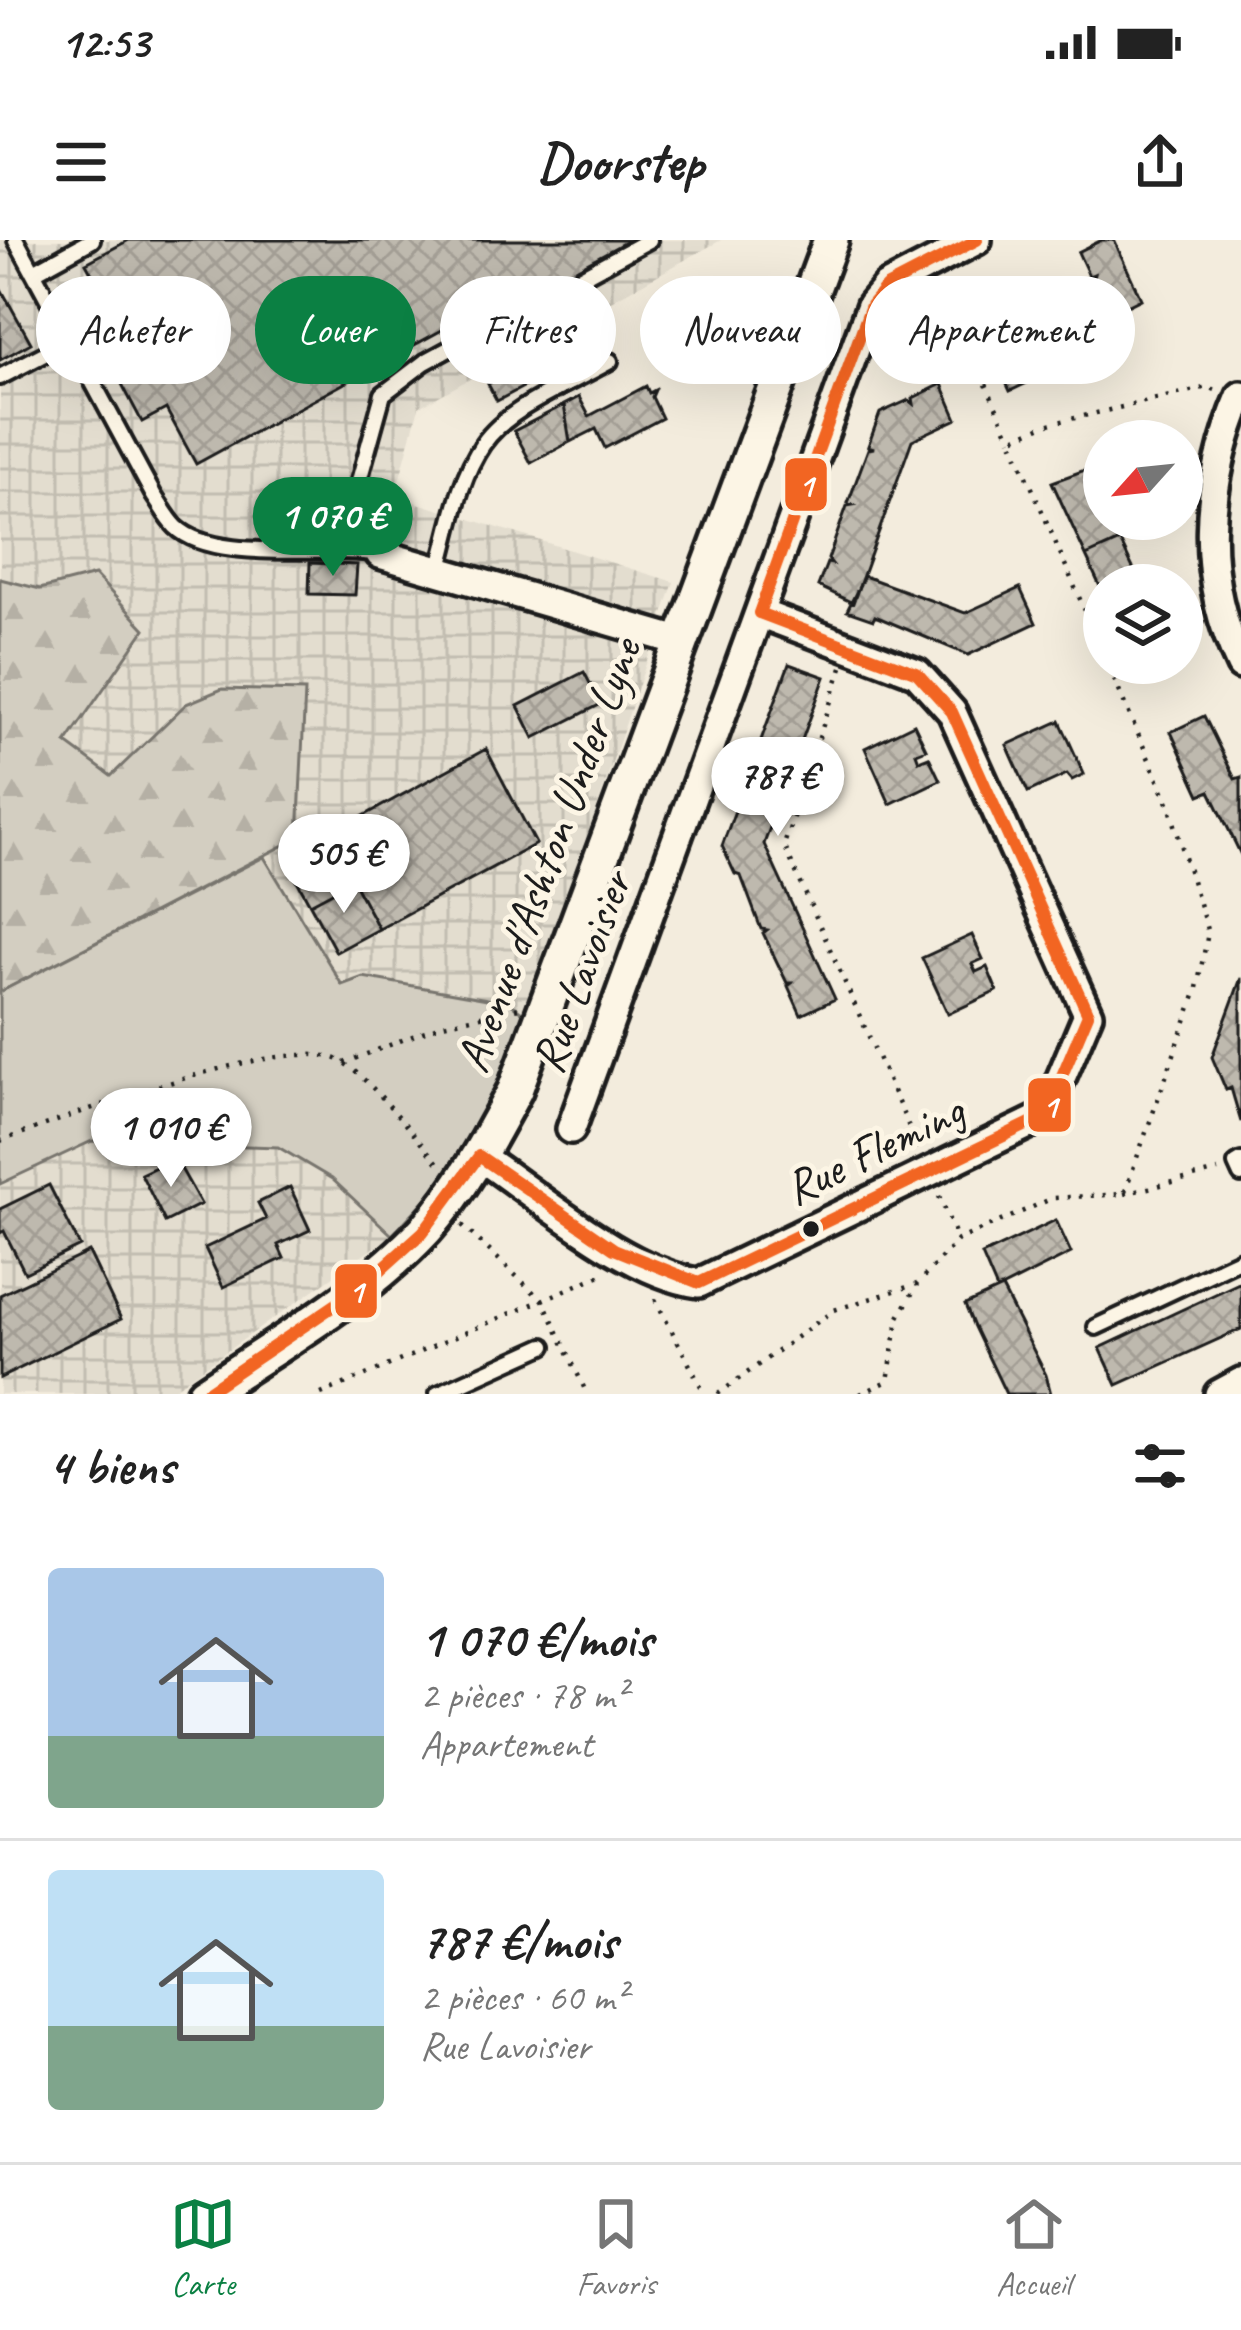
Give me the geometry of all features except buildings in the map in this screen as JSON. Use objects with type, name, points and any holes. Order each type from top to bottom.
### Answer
[{"type":"street","name":"Avenue d'Ashton Under Lyne","points":[[204,1394],[362,1286],[443,1208],[479,1156],[515,1090],[831,240]]},
{"type":"street","points":[[930,261],[976,240]]},
{"type":"street","name":"Rue Lavoisier","points":[[571,1129],[871,304],[886,287],[930,261]]},
{"type":"street","points":[[1240,398],[1220,447],[1210,578],[1241,665]]},
{"type":"street","points":[[380,554],[679,641]]},
{"type":"street","name":"Rue Fleming","points":[[479,1156],[635,1260],[671,1280],[699,1283],[1046,1116],[1088,1014],[952,712],[917,673],[759,613]]},
{"type":"street","points":[[1220,1394],[1241,1382]]},
{"type":"lane","points":[[16,240],[36,276]]},
{"type":"lane","points":[[34,272],[92,240]]},
{"type":"lane","points":[[341,546],[383,394],[425,362],[649,240]]},
{"type":"lane","points":[[0,377],[36,358]]},
{"type":"lane","points":[[95,384],[178,529],[211,545],[341,546],[380,554]]},
{"type":"lane","points":[[439,571],[468,470],[485,440],[507,420],[570,384]]},
{"type":"lane","points":[[1096,1328],[1241,1259]]},
{"type":"lane","points":[[437,1394],[544,1346]]},
{"type":"path","points":[[930,261],[1083,606]]},
{"type":"path","points":[[1011,439],[1045,425],[1208,387],[1240,398]]},
{"type":"path","points":[[849,646],[784,845],[958,1240]]},
{"type":"path","points":[[1117,684],[1168,806],[1208,933],[1196,992],[1124,1193]]},
{"type":"path","points":[[344,1063],[490,1010],[548,1005]]},
{"type":"path","points":[[0,1141],[249,1060],[315,1052],[344,1063],[443,1168],[443,1208],[544,1302],[587,1394]]},
{"type":"path","points":[[860,1394],[888,1382],[898,1319],[917,1284],[958,1240],[1053,1198],[1124,1193],[1239,1167]]},
{"type":"path","points":[[321,1394],[635,1260],[635,1281],[662,1304],[705,1394]]},
{"type":"path","points":[[718,1394],[834,1310],[917,1284]]},
{"type":"shaded area","points":[[0,240],[721,240],[656,276],[640,276],[640,285],[616,298],[616,276],[440,276],[440,384],[461,384],[419,407],[395,496],[674,582],[526,1015],[441,1183],[392,1235],[166,1394],[0,1394]]},
{"type":"green space","points":[[95,575],[145,629],[66,743],[111,776],[186,704],[222,689],[305,691],[298,838],[0,992],[0,579],[40,589]]},
{"type":"green space","points":[[264,857],[342,985],[363,977],[510,1003],[526,1015],[479,1132],[441,1183],[392,1235],[332,1179],[278,1147],[92,1141],[0,1184],[0,992]]},
{"type":"transit line","name":"1","points":[[759,613],[871,305],[886,287],[977,240]]},
{"type":"transit line","name":"1","points":[[479,1156],[614,1249],[699,1283],[1045,1116],[1088,1014],[952,712],[917,673],[759,613]]},
{"type":"transit line","name":"1","points":[[204,1394],[363,1286],[423,1232],[479,1156]]}]
